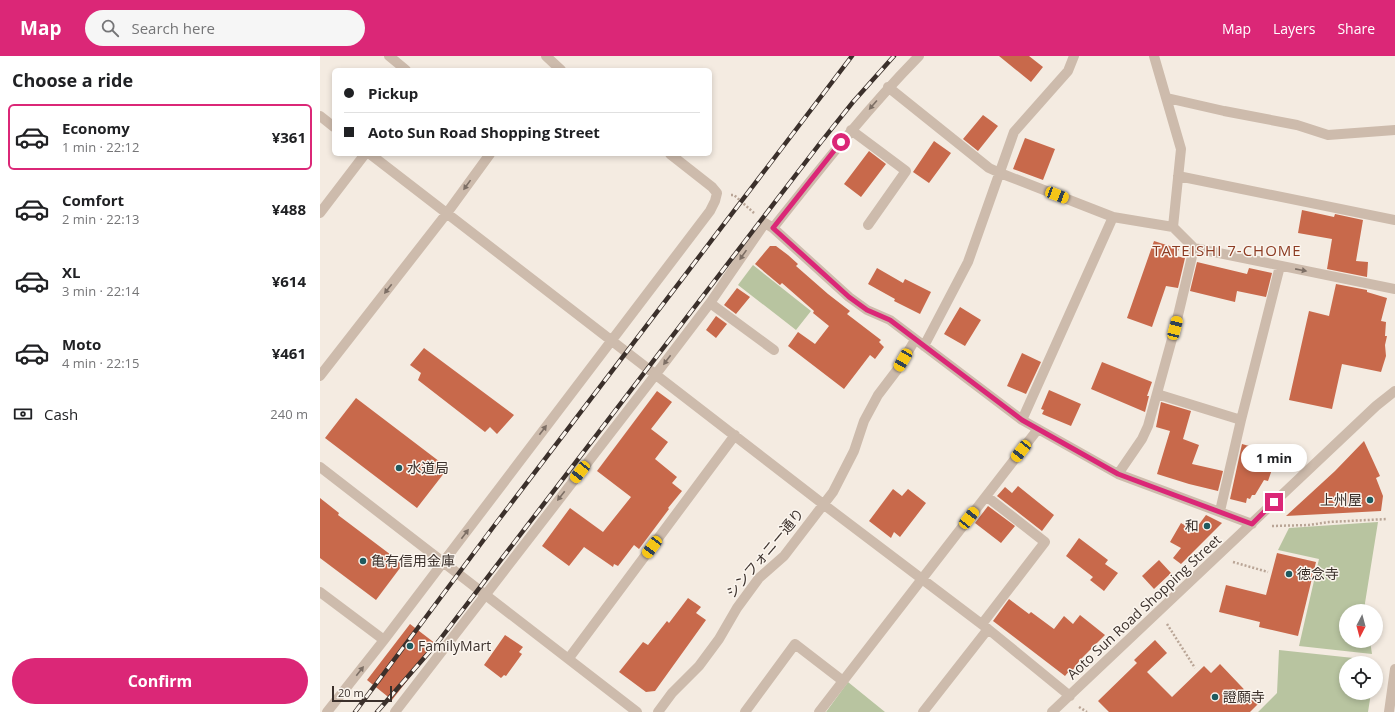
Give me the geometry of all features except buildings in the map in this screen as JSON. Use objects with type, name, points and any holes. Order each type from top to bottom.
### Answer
[{"type":"street","points":[[389,56],[404,68]]},
{"type":"street","points":[[546,56],[558,68]]},
{"type":"street","points":[[395,712],[769,225],[888,87],[919,56]]},
{"type":"street","points":[[924,346],[968,262],[1014,132],[1068,71],[1074,56]]},
{"type":"street","points":[[1154,56],[1181,149],[1174,227]]},
{"type":"street","points":[[888,87],[989,168],[1000,173],[1113,217],[1174,227],[1194,248],[1395,289]]},
{"type":"street","points":[[1167,98],[1297,125],[1328,135],[1395,130]]},
{"type":"street","points":[[320,116],[332,125]]},
{"type":"street","points":[[851,130],[906,170],[868,225]]},
{"type":"street","points":[[320,213],[363,156]]},
{"type":"street","points":[[373,156],[823,504],[985,627],[1070,696]]},
{"type":"street","points":[[320,376],[489,156]]},
{"type":"street","points":[[327,712],[444,562],[710,211],[717,193],[712,187],[673,156]]},
{"type":"street","points":[[1178,176],[1395,220]]},
{"type":"street","points":[[1022,420],[1113,217]]},
{"type":"street","points":[[769,225],[849,297],[867,310],[890,320],[1022,420],[1118,474],[1252,524]]},
{"type":"street","points":[[1118,474],[1142,439],[1148,426],[1175,328],[1194,248]]},
{"type":"street","points":[[1220,511],[1241,420],[1280,266]]},
{"type":"street","points":[[710,303],[774,350]]},
{"type":"street","name":"シンフォニー通り","points":[[658,712],[672,693],[699,666],[719,639],[737,608],[759,578],[784,556],[833,492],[854,451],[864,421],[878,394],[897,370],[915,340]]},
{"type":"street","name":"Aoto Sun Road Shopping Street","points":[[1052,712],[1376,406],[1395,391]]},
{"type":"street","points":[[1157,394],[1241,420]]},
{"type":"street","points":[[819,712],[1038,429]]},
{"type":"street","points":[[569,658],[735,436]]},
{"type":"street","points":[[320,467],[638,712]]},
{"type":"street","points":[[923,712],[1045,542],[986,496]]},
{"type":"street","points":[[320,592],[384,640]]},
{"type":"street","points":[[745,712],[795,644],[843,681]]},
{"type":"street","points":[[1391,711],[1395,669]]},
{"type":"path","points":[[734,195],[755,213]]},
{"type":"path","points":[[1270,526],[1309,526],[1329,522],[1387,519]]},
{"type":"path","points":[[1232,562],[1268,572]]},
{"type":"path","points":[[1167,623],[1195,668]]},
{"type":"path","points":[[1079,707],[1087,712]]},
{"type":"green space","points":[[753,265],[811,311],[796,330],[738,285]]},
{"type":"green space","points":[[1378,522],[1365,604],[1339,604],[1339,648],[1371,648],[1372,654],[1299,646],[1319,559],[1278,550],[1289,528]]},
{"type":"green space","points":[[1279,650],[1339,656],[1339,700],[1370,700],[1368,712],[1258,712],[1277,693]]},
{"type":"green space","points":[[848,682],[885,712],[826,712]]},
{"type":"railway","points":[[355,712],[497,522],[852,56]]},
{"type":"railway","points":[[377,712],[438,642],[821,142],[853,102],[894,56]]},
{"type":"place","name":"水道局","points":[[399,468]]},
{"type":"place","name":"上州屋","points":[[1370,500]]},
{"type":"place","name":"和","points":[[1207,526]]},
{"type":"place","name":"亀有信用金庫","points":[[363,561]]},
{"type":"place","name":"徳念寺","points":[[1289,574]]},
{"type":"place","name":"FamilyMart","points":[[410,646]]},
{"type":"place","name":"證願寺","points":[[1215,697]]},
{"type":"district","name":"TATEISHI 7-CHOME","points":[[1227,251]]},
{"type":"route","points":[[841,142],[773,228],[849,297],[867,310],[890,320],[1022,420],[1118,474],[1252,524],[1274,502]]}]
